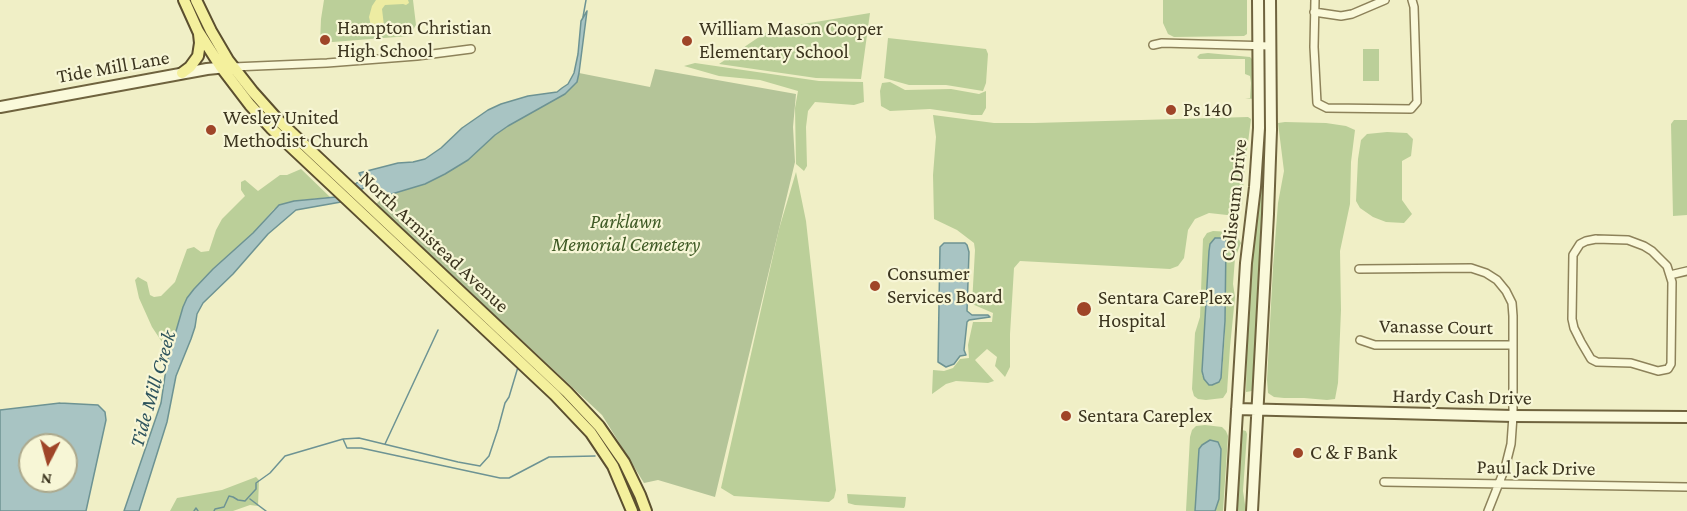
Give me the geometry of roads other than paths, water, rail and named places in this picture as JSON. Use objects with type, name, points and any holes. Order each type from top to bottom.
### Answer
[{"type":"main road","name":"North Armistead Avenue","points":[[184,0],[198,30],[221,67],[250,105],[272,129],[344,189]]},
{"type":"main road","name":"North Armistead Avenue","points":[[196,0],[211,31],[233,67],[278,120],[354,199],[577,417],[610,460],[632,511]]},
{"type":"main road","points":[[182,73],[198,56],[200,43],[198,30]]},
{"type":"main road","name":"North Armistead Avenue","points":[[354,199],[590,415],[624,462],[646,511]]},
{"type":"street","name":"Coliseum Drive","points":[[1233,511],[1233,470],[1245,263],[1260,128],[1258,0]]},
{"type":"street","name":"Coliseum Drive","points":[[1252,511],[1269,214],[1270,0]]},
{"type":"street","points":[[1315,0],[1314,47],[1317,103],[1327,108],[1411,109],[1417,102],[1412,0]]},
{"type":"street","points":[[1314,12],[1341,16],[1352,14],[1385,0]]},
{"type":"street","points":[[1153,45],[1271,46]]},
{"type":"street","points":[[233,67],[327,63],[471,49]]},
{"type":"street","name":"Tide Mill Lane","points":[[0,107],[182,73],[233,67]]},
{"type":"street","points":[[1596,240],[1628,240],[1644,246],[1658,257],[1670,275],[1672,282],[1671,364],[1668,369],[1658,371],[1640,365],[1597,362],[1591,359],[1577,335],[1572,320],[1572,263],[1580,244],[1596,240]]},
{"type":"street","points":[[1359,269],[1471,268],[1497,280],[1506,291],[1512,303],[1513,416],[1508,456],[1488,511]]},
{"type":"street","points":[[1670,275],[1687,271]]},
{"type":"street","name":"Vanasse Court","points":[[1360,340],[1376,345],[1513,345]]},
{"type":"street","name":"Hardy Cash Drive","points":[[1237,410],[1687,417]]},
{"type":"street","name":"Paul Jack Drive","points":[[1384,482],[1687,486]]},
{"type":"water","points":[[587,11],[577,82],[565,94],[508,126],[468,160],[425,184],[385,196],[370,184],[341,202],[296,210],[268,234],[233,274],[203,303],[197,314],[191,339],[176,376],[167,422],[139,511],[124,511],[161,403],[167,362],[183,307],[194,289],[279,205],[294,201],[336,197],[361,180],[359,173],[425,159],[488,110],[528,96],[557,92],[568,84],[574,73],[581,21]]},
{"type":"water","points":[[1215,238],[1225,238],[1226,241],[1225,321],[1221,378],[1219,382],[1209,385],[1202,371],[1209,251],[1210,244]]},
{"type":"water","points":[[944,243],[965,243],[967,245],[969,252],[967,311],[972,315],[990,317],[967,322],[964,350],[966,355],[960,356],[954,364],[946,367],[938,362],[940,247]]},
{"type":"water","points":[[60,403],[98,405],[105,412],[106,420],[86,511],[0,511],[0,410]]},
{"type":"water","points":[[1210,440],[1218,442],[1221,449],[1219,499],[1215,511],[1195,511],[1199,449]]},
{"type":"waterway","name":"Tide Mill Creek","points":[[583,17],[586,0]]},
{"type":"waterway","points":[[385,444],[438,330]]},
{"type":"waterway","points":[[214,511],[224,507],[229,496],[245,501],[256,489],[256,483],[270,473],[285,456],[343,439],[359,438],[480,466],[489,456],[518,367]]},
{"type":"waterway","points":[[343,439],[347,448],[361,448],[500,478],[509,478],[549,457],[595,456]]},
{"type":"waterway","points":[[250,499],[266,511]]},
{"type":"waterway","points":[[194,511],[196,508],[198,511]]},
{"type":"place","name":"Hampton Christian High School","points":[[325,40]]},
{"type":"place","name":"William Mason Cooper Elementary School","points":[[687,41]]},
{"type":"place","name":"Ps 140","points":[[1171,110]]},
{"type":"place","name":"Wesley United Methodist Church","points":[[211,130]]},
{"type":"place","name":"Consumer Services Board","points":[[875,286]]},
{"type":"place","name":"Sentara CarePlex Hospital","points":[[1084,309]]},
{"type":"place","name":"Sentara Careplex","points":[[1066,416]]},
{"type":"place","name":"C & F Bank","points":[[1298,453]]},
{"type":"park label","name":"Parklawn Memorial Cemetery","points":[[626,234]]}]
